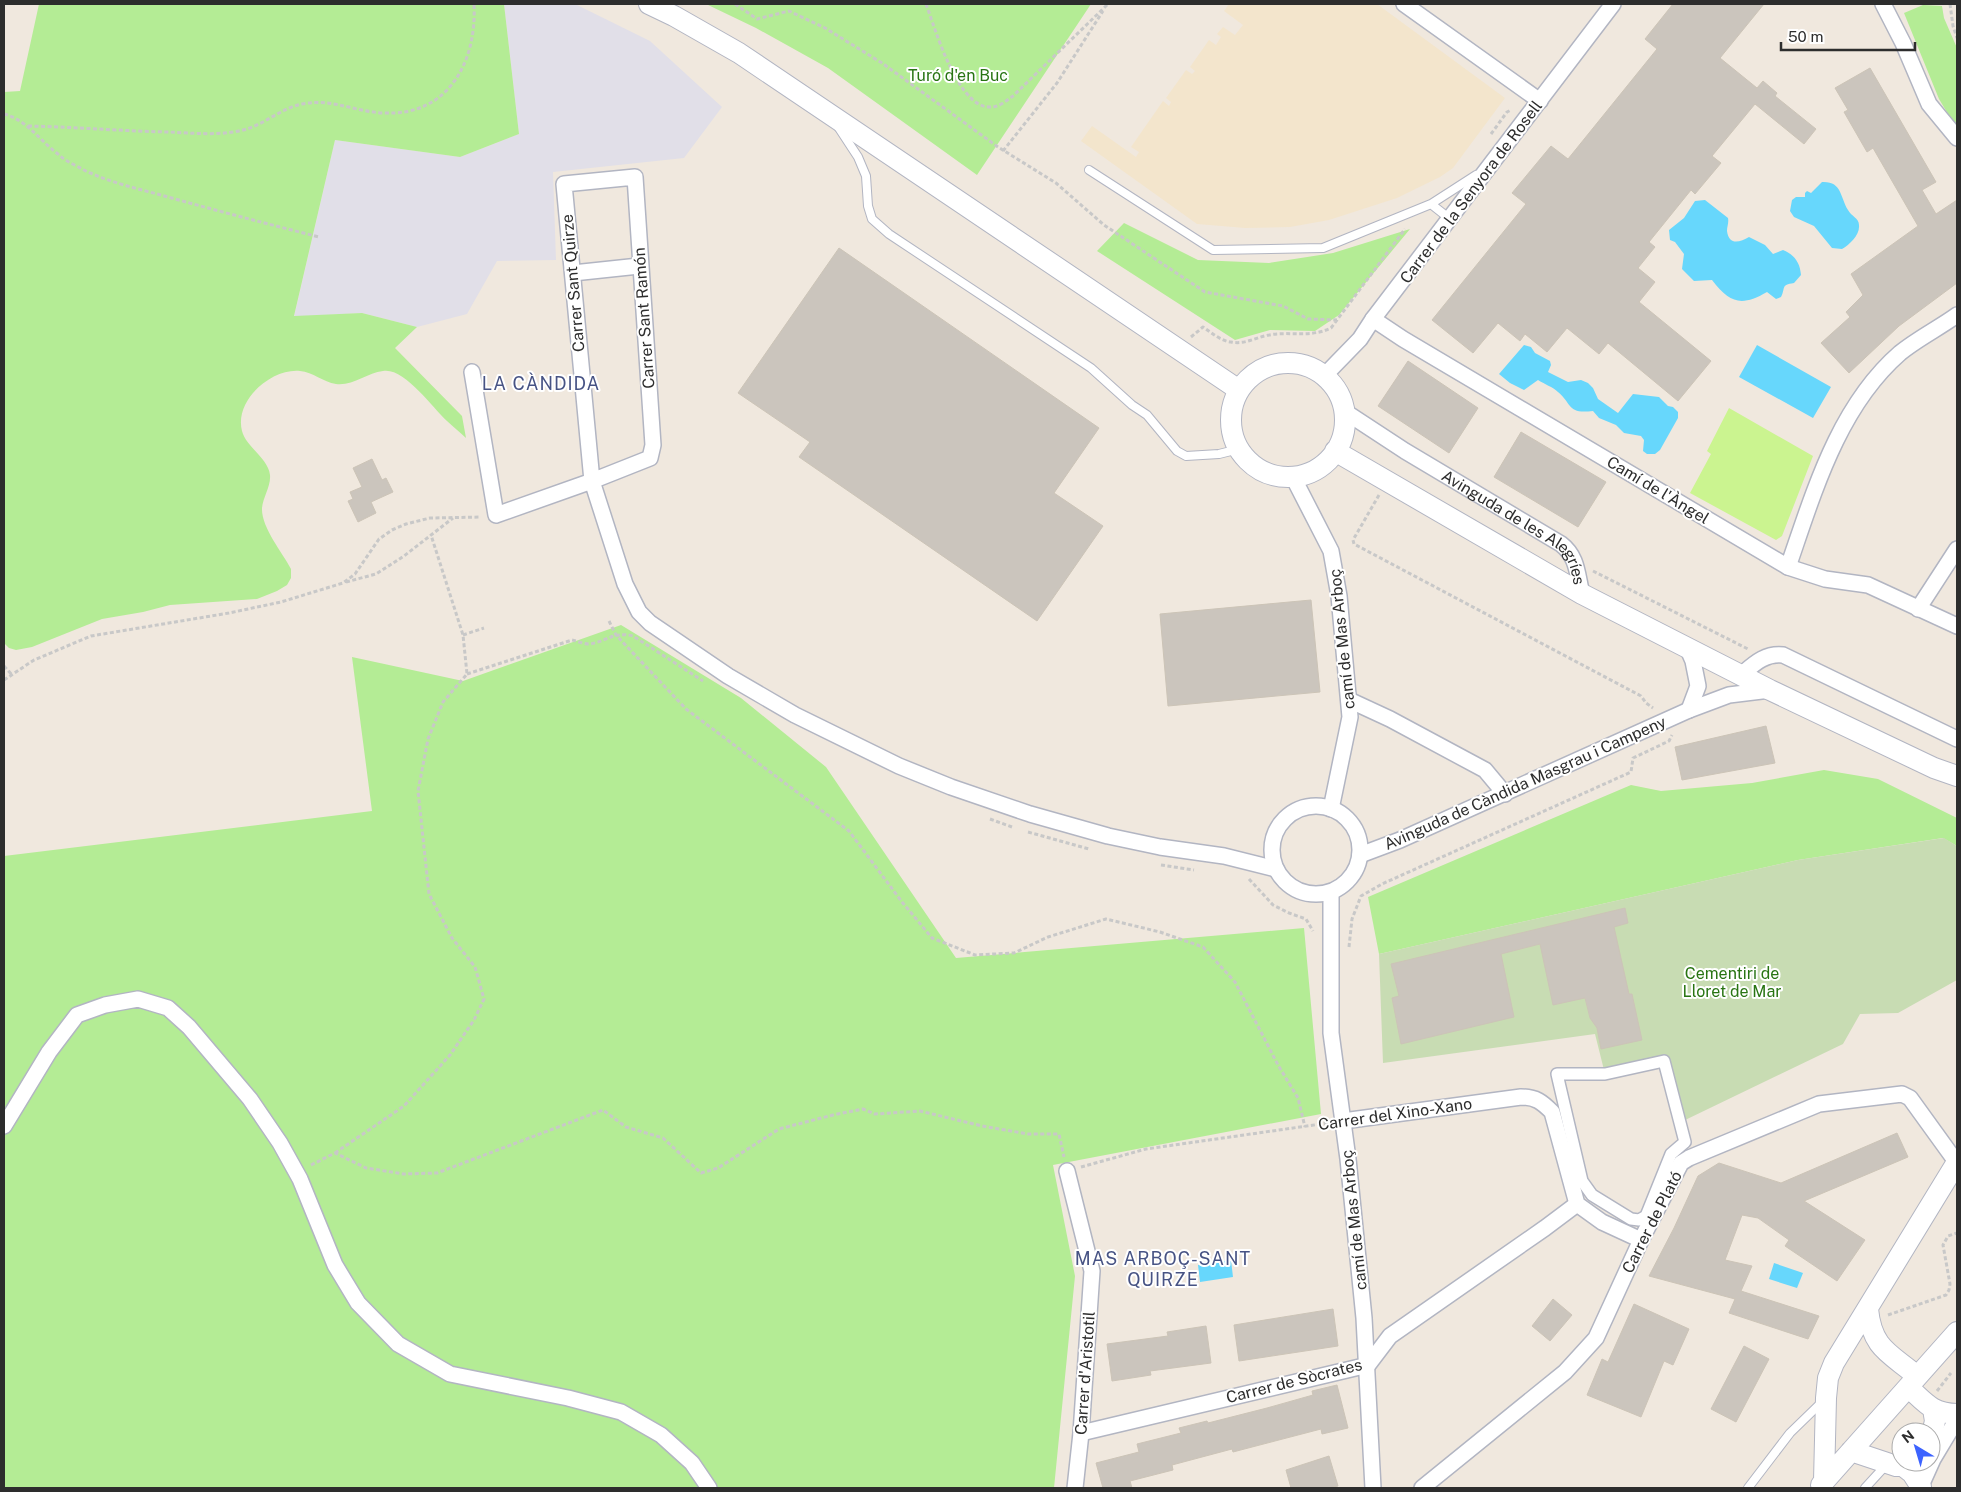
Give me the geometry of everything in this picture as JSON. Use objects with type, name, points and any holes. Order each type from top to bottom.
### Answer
[{"type":"main road","points":[[649,4],[675,13],[739,53],[1178,347],[1239,390]]},
{"type":"main road","points":[[1279,363],[1303,364],[1324,376],[1335,387],[1342,400],[1344,411],[1344,428],[1341,440],[1335,451],[1324,464],[1310,473],[1293,476],[1275,476],[1258,469],[1244,457],[1235,442],[1231,424],[1232,406],[1239,390],[1256,372],[1279,363]]},
{"type":"main road","name":"Avinguda de les Alegríes","points":[[1335,451],[1582,594]]},
{"type":"main road","points":[[1582,594],[1770,690],[1934,768],[1957,776]]},
{"type":"main road","points":[[1934,768],[1957,784]]},
{"type":"main road","points":[[1957,1163],[1875,1313],[1870,1326],[1881,1348],[1933,1402],[1941,1413],[1957,1414]]},
{"type":"main road","points":[[1821,1485],[1828,1378],[1834,1363],[1842,1351],[1875,1313]]},
{"type":"main road","points":[[1821,1485],[1957,1332]]},
{"type":"main road","points":[[1842,1351],[1860,1345],[1881,1348]]},
{"type":"main road","points":[[1933,1402],[1934,1422]]},
{"type":"main road","points":[[1851,1451],[1891,1461]]},
{"type":"main road","points":[[1910,1472],[1921,1488]]},
{"type":"street","points":[[1404,4],[1540,101]]},
{"type":"street","name":"Carrer de la Senyora de Rosell","points":[[1324,376],[1360,339],[1373,319],[1613,4]]},
{"type":"street","points":[[1883,4],[1903,43],[1930,104],[1957,138]]},
{"type":"street","name":"Carrer Sant Ramón","points":[[592,481],[650,458],[653,445],[634,177]]},
{"type":"street","name":"Carrer Sant Quirze","points":[[592,481],[564,184],[634,177]]},
{"type":"street","points":[[573,273],[639,266]]},
{"type":"street","points":[[1788,567],[1833,446],[1862,394],[1900,353],[1957,315]]},
{"type":"street","name":"Camí de l'Àngel","points":[[1373,319],[1402,339],[1788,567],[1825,579],[1868,585],[1957,626]]},
{"type":"street","points":[[472,372],[496,514],[592,481],[624,584],[639,612],[672,640],[728,676],[795,716],[899,766],[981,798],[1030,814],[1151,845],[1224,856],[1276,869]]},
{"type":"street","name":"Avinguda de les Alegríes","points":[[1344,411],[1405,451],[1561,544],[1574,557],[1582,594]]},
{"type":"street","name":"camí de Mas Arboç","points":[[1293,476],[1331,551],[1339,596],[1350,717],[1331,809]]},
{"type":"street","points":[[1918,609],[1957,549]]},
{"type":"street","points":[[1687,648],[1694,661],[1698,686],[1689,710]]},
{"type":"street","points":[[1741,675],[1767,656],[1774,654],[1783,656],[1957,739]]},
{"type":"street","name":"Avinguda de Càndida Masgrau i Campeny","points":[[1360,855],[1400,840],[1505,794],[1689,710],[1729,695],[1770,690]]},
{"type":"street","points":[[1349,700],[1390,719],[1485,770],[1505,794]]},
{"type":"street","points":[[1317,806],[1331,809],[1342,814],[1350,822],[1358,838],[1360,855],[1357,867],[1351,878],[1331,892],[1318,895],[1305,893],[1293,888],[1283,880],[1276,869],[1272,855],[1273,840],[1279,826],[1289,815],[1302,808],[1317,806]]},
{"type":"street","name":"camí de Mas Arboç","points":[[1331,892],[1331,1034],[1343,1121],[1364,1318],[1368,1365],[1373,1488]]},
{"type":"street","points":[[4,1126],[49,1052],[77,1015],[105,1005],[138,999],[168,1008],[189,1027],[250,1099],[280,1143],[300,1179],[334,1265],[358,1303],[398,1344],[450,1374],[568,1398],[621,1412],[668,1441],[692,1463],[709,1488]]},
{"type":"street","points":[[1664,1061],[1685,1142],[1671,1154],[1646,1216],[1639,1220],[1631,1219],[1592,1195],[1582,1181],[1557,1074],[1606,1074],[1664,1061]]},
{"type":"street","name":"Carrer de Plató","points":[[1422,1488],[1565,1372],[1596,1338],[1641,1240],[1682,1163],[1689,1158],[1819,1104],[1902,1094],[1910,1098],[1957,1163]]},
{"type":"street","name":"Carrer del Xino-Xano","points":[[1343,1121],[1521,1097],[1533,1097],[1543,1102],[1552,1112],[1577,1204]]},
{"type":"street","name":"Carrer d'Aristotil","points":[[1067,1171],[1092,1271],[1081,1433],[1075,1488]]},
{"type":"street","points":[[1577,1204],[1602,1222],[1641,1240]]},
{"type":"street","name":"Carrer de Sòcrates","points":[[1081,1433],[1368,1365],[1390,1336],[1577,1204]]},
{"type":"street","points":[[1921,1488],[1933,1459],[1957,1419]]},
{"type":"lane","points":[[828,112],[858,158],[866,176],[868,206],[872,219],[889,234],[1091,368],[1132,406],[1147,415],[1177,450],[1186,456],[1219,454],[1239,450]]},
{"type":"lane","points":[[1089,170],[1214,250],[1323,248],[1431,204],[1492,164]]},
{"type":"lane","points":[[1431,204],[1450,219]]},
{"type":"lane","points":[[1748,1488],[1790,1433],[1826,1398]]},
{"type":"lane","points":[[1865,1488],[1891,1471]]},
{"type":"path","points":[[28,126],[94,128],[140,132],[228,132],[245,130],[302,104],[334,103],[375,112],[405,112],[421,108],[435,101],[453,85],[467,56],[473,32],[474,4]]},
{"type":"path","points":[[735,4],[757,19],[789,11],[825,28],[882,62],[1003,151],[1056,183],[1104,225],[1161,265],[1205,292],[1283,306],[1308,318],[1337,320]]},
{"type":"path","points":[[926,4],[955,78],[966,93],[982,106],[988,108],[1002,104],[1013,96],[1107,5]]},
{"type":"path","points":[[1950,4],[1957,38]]},
{"type":"path","points":[[1003,151],[1057,83],[1107,5]]},
{"type":"path","points":[[1486,142],[1507,112],[1514,108],[1526,91]]},
{"type":"path","points":[[4,114],[15,117],[28,126],[63,159],[111,181],[319,237]]},
{"type":"path","points":[[1178,347],[1204,327],[1222,339],[1238,343],[1268,335],[1285,333],[1316,334],[1331,328],[1409,223]]},
{"type":"path","points":[[1379,495],[1353,540],[1354,544],[1641,696],[1646,704],[1659,712]]},
{"type":"path","points":[[343,583],[355,574],[379,539],[399,526],[430,518],[487,517],[496,514]]},
{"type":"path","points":[[4,680],[34,660],[92,636],[229,613],[281,602],[376,574],[454,517]]},
{"type":"path","points":[[300,1179],[313,1163],[335,1153],[404,1106],[450,1055],[474,1020],[484,999],[475,967],[452,938],[429,894],[418,791],[428,739],[443,702],[467,674],[463,634],[431,535]]},
{"type":"path","points":[[1590,566],[1595,572],[1748,650],[1754,644]]},
{"type":"path","points":[[609,621],[616,635],[686,709],[849,831],[902,902],[932,938],[975,955],[1014,954],[1048,937],[1106,919],[1160,932],[1203,947],[1235,982],[1278,1065],[1298,1098],[1305,1127]]},
{"type":"path","points":[[463,634],[484,628]]},
{"type":"path","points":[[4,666],[12,674]]},
{"type":"path","points":[[1331,949],[1348,950],[1352,919],[1361,896],[1391,880],[1631,772],[1633,758],[1669,741],[1672,734]]},
{"type":"path","points":[[335,1153],[366,1168],[404,1174],[437,1173],[603,1110],[626,1127],[663,1138],[701,1173],[718,1168],[779,1129],[863,1109],[875,1114],[920,1111],[1028,1134],[1059,1134],[1067,1171]]},
{"type":"path","name":"Carrer del Xino-Xano","points":[[1067,1171],[1146,1149],[1343,1121]]},
{"type":"path","points":[[1875,1313],[1946,1295],[1950,1284],[1943,1245],[1948,1236],[1957,1233]]},
{"type":"path","points":[[1933,1402],[1951,1373]]},
{"type":"shaded area","points":[[504,4],[575,4],[650,41],[722,107],[684,158],[553,172],[556,260],[497,261],[467,314],[417,327],[362,313],[294,317],[335,140],[460,157],[519,134]]},
{"type":"shaded area","points":[[1229,4],[1377,4],[1505,98],[1453,168],[1440,177],[1397,198],[1329,220],[1290,227],[1245,228],[1197,224],[1081,141],[1092,126],[1136,157],[1139,152],[1131,147],[1163,101],[1169,106],[1171,102],[1166,98],[1186,70],[1192,74],[1195,71],[1190,67],[1209,40],[1216,45],[1221,37],[1217,34],[1223,27],[1235,35],[1243,25],[1224,11]]},
{"type":"green space","points":[[39,4],[504,4],[519,134],[460,157],[335,140],[294,316],[362,313],[417,327],[395,348],[462,416],[466,438],[409,381],[391,371],[377,372],[342,384],[331,383],[300,371],[289,371],[267,380],[257,388],[244,408],[241,419],[242,431],[244,437],[265,463],[270,475],[262,508],[263,515],[268,531],[291,569],[291,578],[287,585],[257,599],[170,605],[102,619],[32,647],[16,650],[9,648],[4,643],[4,92],[20,91]]},
{"type":"green space","name":"Turó d'en Buc","points":[[706,4],[1091,4],[977,175],[828,68],[756,28]]},
{"type":"green space","points":[[1923,5],[1942,6],[1944,18],[1957,48],[1957,129],[1939,99],[1904,13]]},
{"type":"green space","points":[[1124,223],[1198,260],[1269,263],[1333,253],[1410,229],[1339,315],[1315,331],[1270,330],[1235,340],[1097,251]]},
{"type":"green space","points":[[1729,408],[1813,456],[1782,536],[1776,540],[1690,493],[1711,454],[1707,451]]},
{"type":"green space","points":[[621,625],[741,698],[826,767],[956,958],[1304,928],[1321,1114],[1053,1165],[1075,1276],[1054,1488],[4,1488],[4,856],[372,811],[352,657],[463,681]]},
{"type":"green space","points":[[1824,770],[1878,779],[1957,818],[1957,846],[1943,838],[1798,860],[1379,954],[1368,897],[1631,785],[1661,791],[1752,783]]},
{"type":"green space","name":"Cementiri de Lloret de Mar","points":[[1944,838],[1957,846],[1957,980],[1898,1013],[1860,1014],[1843,1044],[1681,1122],[1664,1062],[1605,1074],[1595,1034],[1383,1063],[1379,954],[1798,860]]},
{"type":"water","points":[[1822,182],[1829,182],[1837,187],[1848,210],[1859,223],[1856,236],[1842,249],[1832,248],[1814,226],[1794,217],[1790,211],[1792,200],[1796,197],[1805,197],[1807,191],[1811,193]]},
{"type":"water","points":[[1705,200],[1728,218],[1727,231],[1732,241],[1735,242],[1749,237],[1765,245],[1773,254],[1783,250],[1791,254],[1796,260],[1801,275],[1794,283],[1784,287],[1781,297],[1776,299],[1767,292],[1750,300],[1736,300],[1725,294],[1712,280],[1694,281],[1682,269],[1684,254],[1675,242],[1670,240],[1669,230],[1684,218],[1695,201]]},
{"type":"water","points":[[1524,345],[1531,347],[1535,353],[1550,361],[1551,365],[1548,372],[1568,382],[1581,380],[1588,383],[1593,388],[1598,399],[1618,413],[1633,394],[1659,397],[1668,406],[1673,407],[1678,412],[1678,418],[1660,450],[1655,454],[1647,454],[1643,451],[1644,440],[1641,436],[1624,433],[1616,425],[1599,418],[1593,411],[1574,410],[1556,390],[1538,380],[1524,390],[1510,383],[1499,374]]},
{"type":"water","points":[[1757,345],[1831,387],[1813,418],[1739,377]]},
{"type":"water","points":[[1231,1260],[1233,1277],[1200,1282],[1198,1265]]},
{"type":"water","points":[[1774,1263],[1803,1273],[1797,1288],[1769,1279]]},
{"type":"building","points":[[1673,4],[1764,4],[1720,58],[1757,88],[1763,81],[1777,93],[1775,96],[1816,129],[1804,144],[1755,104],[1712,156],[1721,163],[1695,194],[1691,190],[1649,242],[1655,247],[1638,268],[1655,282],[1639,302],[1711,361],[1678,401],[1608,343],[1599,354],[1567,328],[1547,352],[1525,334],[1520,341],[1498,323],[1473,353],[1432,320],[1526,204],[1512,193],[1551,146],[1568,159],[1657,49],[1645,39]]},
{"type":"building","points":[[1870,68],[1936,182],[1922,190],[1936,214],[1957,200],[1957,283],[1899,326],[1849,373],[1821,343],[1850,317],[1846,312],[1863,295],[1851,274],[1918,226],[1873,148],[1867,152],[1844,112],[1848,110],[1835,88]]},
{"type":"building","points":[[839,248],[1099,428],[1054,493],[1103,526],[1037,621],[799,457],[810,442],[738,393]]},
{"type":"building","points":[[1408,361],[1478,408],[1449,453],[1378,406]]},
{"type":"building","points":[[1521,432],[1606,482],[1578,527],[1494,477]]},
{"type":"building","points":[[372,459],[382,480],[386,478],[393,492],[371,502],[376,513],[358,522],[348,501],[353,499],[350,492],[362,487],[353,468]]},
{"type":"building","points":[[1311,600],[1320,692],[1168,706],[1160,614]]},
{"type":"building","points":[[1766,726],[1775,763],[1682,780],[1675,747]]},
{"type":"building","points":[[1625,908],[1628,923],[1614,927],[1629,994],[1632,994],[1642,1040],[1601,1049],[1597,1028],[1590,1018],[1585,998],[1553,1005],[1540,944],[1501,954],[1514,1017],[1401,1044],[1392,998],[1399,996],[1391,964]]},
{"type":"building","points":[[1897,1133],[1908,1157],[1804,1201],[1865,1240],[1837,1281],[1785,1246],[1789,1240],[1758,1218],[1742,1215],[1725,1260],[1752,1266],[1741,1291],[1819,1316],[1808,1339],[1729,1313],[1735,1299],[1649,1276],[1698,1176],[1719,1163],[1781,1183]]},
{"type":"building","points":[[1553,1299],[1572,1315],[1550,1341],[1532,1326]]},
{"type":"building","points":[[1634,1304],[1689,1329],[1673,1365],[1664,1361],[1641,1417],[1587,1395],[1602,1359],[1608,1362]]},
{"type":"building","points":[[1333,1309],[1338,1346],[1239,1361],[1234,1325]]},
{"type":"building","points":[[1206,1326],[1211,1363],[1150,1371],[1151,1375],[1112,1381],[1107,1344],[1168,1336],[1167,1332]]},
{"type":"building","points":[[1744,1346],[1769,1359],[1736,1422],[1711,1409]]},
{"type":"building","points":[[1337,1385],[1348,1428],[1322,1434],[1321,1429],[1233,1452],[1232,1449],[1172,1465],[1173,1470],[1130,1481],[1132,1488],[1103,1488],[1096,1463],[1139,1452],[1137,1444],[1181,1433],[1179,1428],[1207,1421],[1208,1423],[1267,1408],[1313,1395],[1312,1391]]},
{"type":"building","points":[[1329,1456],[1338,1486],[1329,1488],[1291,1488],[1286,1470]]},
{"type":"district","name":"LA CÀNDIDA","points":[[541,383]]},
{"type":"district","name":"MAS ARBOÇ-SANT QUIRZE","points":[[1163,1268]]}]
